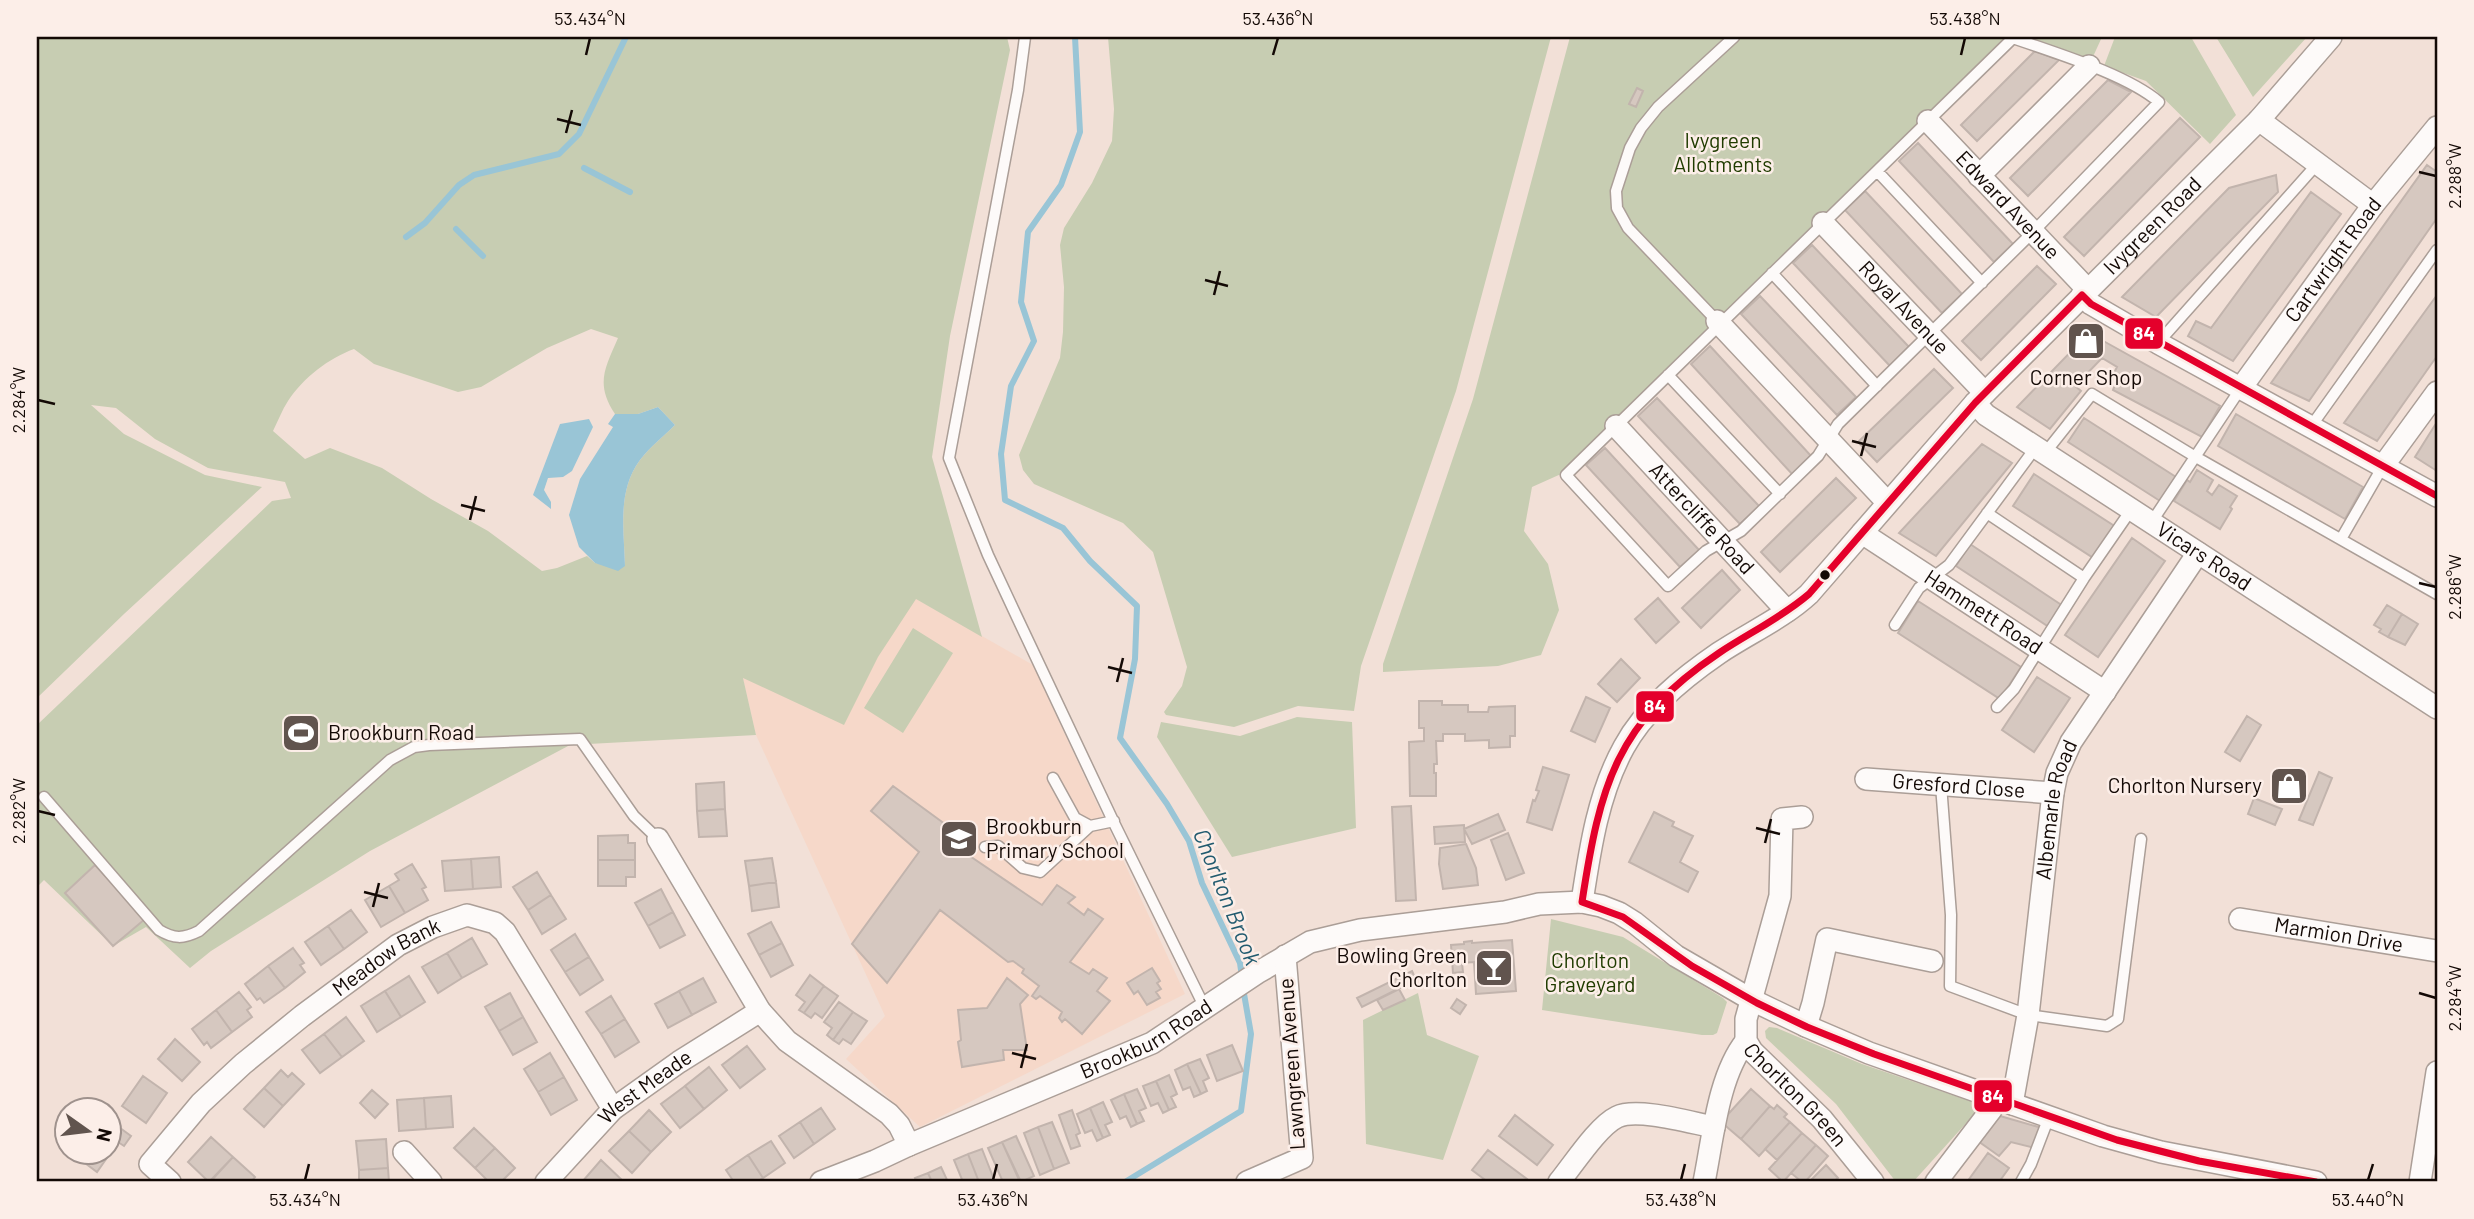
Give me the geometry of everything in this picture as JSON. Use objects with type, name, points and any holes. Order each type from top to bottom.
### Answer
[{"type":"street","name":"Ivygreen Road","points":[[1582,902],[1590,850],[1602,802],[1625,746],[1641,722],[1700,667],[1809,594],[1980,398],[2259,120],[2331,37]]},
{"type":"street","points":[[1979,176],[2090,66]]},
{"type":"street","points":[[2259,120],[2373,205]]},
{"type":"street","name":"Edward Avenue","points":[[1928,121],[2032,233],[2085,293],[2091,304],[2437,496]]},
{"type":"street","name":"Cartwright Road","points":[[2241,387],[2373,205],[2435,135]]},
{"type":"street","name":"Royal Avenue","points":[[1823,223],[1929,336],[1980,398]]},
{"type":"street","points":[[1719,322],[1887,502]]},
{"type":"street","name":"Vicars Road","points":[[1980,398],[1986,415],[2437,708]]},
{"type":"street","points":[[2383,466],[2435,400]]},
{"type":"street","name":"Attercliffe Road","points":[[1616,426],[1787,611]]},
{"type":"street","name":"Hammett Road","points":[[1862,533],[2105,692]]},
{"type":"street","name":"Albemarle Road","points":[[2004,1101],[2028,1015],[2057,774],[2071,742],[2198,553]]},
{"type":"street","name":"Gresford Close","points":[[1866,779],[2053,793]]},
{"type":"street","name":"Chorlton Green","points":[[1801,817],[1782,819],[1780,896],[1746,1018],[1746,1041],[1752,1051],[1822,1119],[1873,1182]]},
{"type":"street","points":[[658,839],[760,1012],[787,1041],[889,1114],[899,1125],[909,1145]]},
{"type":"street","name":"Brookburn Road","points":[[821,1182],[1126,1056],[1152,1043],[1310,942],[1360,930],[1505,912],[1539,904],[1582,902],[1601,906],[1627,918],[1676,956],[1752,1000],[1869,1053],[2049,1117],[2161,1152],[2316,1182]]},
{"type":"street","name":"Meadow Bank","points":[[170,1182],[147,1173],[201,1103],[243,1064],[302,1016],[398,945],[433,927],[467,915],[495,923],[505,932],[613,1109]]},
{"type":"street","name":"Marmion Drive","points":[[2239,919],[2437,951]]},
{"type":"street","points":[[1806,1026],[1814,1003],[1827,939],[1932,961]]},
{"type":"street","name":"Lawngreen Avenue","points":[[1247,1182],[1302,1158],[1285,956]]},
{"type":"street","name":"West Meade","points":[[546,1182],[613,1109],[679,1062],[760,1012]]},
{"type":"street","points":[[1704,1182],[1714,1127],[1731,1068],[1737,1052],[1746,1041]]},
{"type":"street","points":[[2420,1182],[2437,1072]]},
{"type":"street","points":[[1936,1182],[1991,1110],[2004,1101]]},
{"type":"street","points":[[1559,1182],[1594,1137],[1617,1116],[1637,1114],[1714,1127]]},
{"type":"street","points":[[404,1152],[431,1182]]},
{"type":"lane","points":[[1025,37],[1018,90],[949,458],[994,568],[1114,821],[1212,1003]]},
{"type":"lane","points":[[1719,322],[1628,228],[1617,208],[1616,191],[1630,148],[1658,107],[1734,37]]},
{"type":"lane","points":[[2013,38],[2090,66],[2150,94],[2160,102],[1929,336],[1838,424],[1818,457],[1741,531],[1706,551],[1668,586],[1566,475],[1719,322],[1772,273],[2013,38]]},
{"type":"lane","points":[[2158,342],[2318,163]]},
{"type":"lane","points":[[1877,171],[1982,283]]},
{"type":"lane","points":[[2312,425],[2437,250]]},
{"type":"lane","points":[[1772,273],[1877,386]]},
{"type":"lane","points":[[1668,375],[1780,494]]},
{"type":"lane","points":[[2151,523],[2241,387]]},
{"type":"lane","points":[[1895,625],[1919,588],[1949,565],[1987,513],[2092,394],[2194,456],[2437,594]]},
{"type":"lane","points":[[2341,539],[2383,466]]},
{"type":"lane","points":[[1997,708],[2014,689],[2084,578],[2131,510]]},
{"type":"lane","points":[[1987,513],[2084,578]]},
{"type":"lane","points":[[44,797],[159,930],[178,938],[199,931],[390,761],[414,747],[580,739],[634,816],[658,839]]},
{"type":"lane","points":[[1053,778],[1075,818],[1090,826]]},
{"type":"lane","points":[[1941,785],[1951,915],[1950,986],[2028,1015],[2107,1026],[2118,1019],[2141,839]]},
{"type":"lane","points":[[985,847],[998,846],[1023,868],[1040,872],[1090,826],[1114,821]]},
{"type":"lane","points":[[2021,1182],[2049,1117]]},
{"type":"shaded area","name":"Brookburn Primary School","points":[[774,518],[1033,665],[1185,994],[920,1127],[846,1059],[885,1016],[756,735],[721,583]]},
{"type":"green space","points":[[37,37],[1007,37],[1010,50],[950,336],[932,457],[982,637],[916,599],[878,657],[844,725],[743,678],[756,735],[570,745],[370,851],[211,951],[190,968],[146,927],[113,946],[44,880],[37,887],[37,725],[272,501],[291,498],[285,482],[208,468],[155,439],[116,408],[91,405],[124,434],[205,475],[262,487],[37,698]],"holes":[[[591,329],[618,338],[604,376],[605,394],[615,414],[638,414],[658,407],[675,425],[640,460],[628,485],[623,525],[625,566],[595,563],[587,556],[542,571],[488,531],[382,468],[330,448],[305,459],[273,431],[286,404],[301,384],[326,363],[354,349],[374,364],[458,392],[481,387],[547,348]]]},
{"type":"green space","points":[[1108,37],[1551,37],[1456,391],[1361,666],[1354,711],[1298,706],[1234,727],[1166,715],[1164,712],[1182,686],[1187,667],[1153,552],[1123,523],[1034,484],[1023,470],[1019,455],[1060,358],[1064,287],[1060,245],[1064,228],[1092,183],[1112,141],[1114,109]]},
{"type":"green space","name":"Ivygreen Allotments","points":[[1570,37],[2006,37],[1561,474],[1532,487],[1524,531],[1548,564],[1559,610],[1541,655],[1498,666],[1383,672],[1383,664],[1473,399]]},
{"type":"green space","points":[[2021,37],[2102,37],[2091,61]]},
{"type":"green space","points":[[2115,37],[2191,37],[2236,115],[2210,144],[2146,81],[2104,66]]},
{"type":"green space","points":[[2216,37],[2307,37],[2253,97]]},
{"type":"green space","points":[[913,628],[953,653],[903,733],[864,708]]},
{"type":"green space","points":[[1297,717],[1352,722],[1356,828],[1232,857],[1157,737],[1161,722],[1240,736]]},
{"type":"green space","name":"Chorlton Graveyard","points":[[1551,919],[1623,937],[1723,998],[1727,1002],[1717,1033],[1702,1035],[1542,1010]]},
{"type":"green space","points":[[1418,993],[1427,1035],[1479,1056],[1443,1160],[1366,1144],[1363,1020]]},
{"type":"green space","points":[[1769,1027],[1862,1064],[1976,1103],[1978,1110],[1913,1182],[1896,1182],[1836,1104],[1766,1038],[1765,1031]]},
{"type":"water","points":[[658,407],[675,425],[644,455],[633,472],[625,498],[625,566],[618,571],[595,563],[579,547],[569,515],[580,479],[613,427],[608,424],[615,414],[638,414]]},
{"type":"water","points":[[589,419],[593,427],[572,471],[563,477],[548,478],[544,490],[551,502],[551,509],[533,495],[560,424]]},
{"type":"building","points":[[2035,51],[2059,60],[1977,141],[1961,125]]},
{"type":"building","points":[[2108,80],[2131,92],[2028,196],[2010,178]]},
{"type":"building","points":[[1637,88],[1643,91],[1636,107],[1629,104]]},
{"type":"building","points":[[2180,118],[2200,137],[2084,256],[2064,237]]},
{"type":"building","points":[[1918,143],[2013,244],[1994,262],[1899,161]]},
{"type":"building","points":[[2427,165],[2437,172],[2437,218],[2309,401],[2271,383]]},
{"type":"building","points":[[2276,175],[2278,192],[2156,317],[2122,297],[2229,188]]},
{"type":"building","points":[[1865,191],[1962,294],[1942,313],[1845,210]]},
{"type":"building","points":[[2311,192],[2341,214],[2233,361],[2188,336],[2196,321],[2211,328]]},
{"type":"building","points":[[1812,245],[1910,348],[1890,366],[1793,263]]},
{"type":"building","points":[[2037,266],[2056,284],[1981,360],[1962,341]]},
{"type":"building","points":[[2437,295],[2437,356],[2377,441],[2344,423]]},
{"type":"building","points":[[1760,296],[1856,397],[1837,415],[1741,314]]},
{"type":"building","points":[[2089,333],[2220,406],[2202,437],[2113,390],[2116,382],[2111,379],[2117,367],[2102,358],[2075,386],[2081,391],[2050,429],[2017,407]]},
{"type":"building","points":[[1710,346],[1812,457],[1793,475],[1691,364]]},
{"type":"building","points":[[1934,369],[1953,388],[1877,462],[1858,442]]},
{"type":"building","points":[[1657,398],[1759,506],[1740,524],[1638,416]]},
{"type":"building","points":[[2236,414],[2363,487],[2345,519],[2218,446]]},
{"type":"building","points":[[2084,418],[2176,477],[2160,501],[2068,442]]},
{"type":"building","points":[[2435,425],[2437,427],[2437,471],[2415,457]]},
{"type":"building","points":[[1982,444],[2012,463],[1936,556],[1899,533]]},
{"type":"building","points":[[1605,448],[1699,550],[1680,567],[1586,465]]},
{"type":"building","points":[[2197,470],[2213,480],[2207,491],[2212,495],[2219,485],[2237,496],[2220,529],[2174,501]]},
{"type":"building","points":[[2034,474],[2116,527],[2095,559],[2013,506]]},
{"type":"building","points":[[1836,478],[1856,498],[1780,572],[1761,552]]},
{"type":"building","points":[[2132,538],[2165,561],[2098,657],[2065,635]]},
{"type":"building","points":[[1970,544],[2063,606],[2049,627],[1956,566]]},
{"type":"building","points":[[1722,570],[1740,590],[1701,628],[1682,608]]},
{"type":"building","points":[[1658,598],[1679,622],[1656,643],[1635,619]]},
{"type":"building","points":[[1918,601],[2021,667],[2000,699],[1898,633]]},
{"type":"building","points":[[2387,605],[2402,614],[2388,637],[2374,625]]},
{"type":"building","points":[[2402,614],[2418,624],[2405,645],[2388,637]]},
{"type":"building","points":[[1621,659],[1640,678],[1617,702],[1598,684]]},
{"type":"building","points":[[2037,677],[2070,698],[2034,752],[2002,730]]},
{"type":"building","points":[[1586,697],[1610,708],[1595,742],[1571,731]]},
{"type":"building","points":[[1419,701],[1442,701],[1442,705],[1468,705],[1468,712],[1488,712],[1489,707],[1515,706],[1515,736],[1510,736],[1510,747],[1489,748],[1489,740],[1465,741],[1465,734],[1443,734],[1443,741],[1436,741],[1436,796],[1410,796],[1409,742],[1424,741],[1424,728],[1419,728]]},
{"type":"building","points":[[2247,716],[2261,725],[2240,761],[2225,752]]},
{"type":"building","points":[[1543,767],[1569,775],[1552,830],[1527,822],[1533,800],[1535,801],[1539,791],[1536,790]]},
{"type":"building","points":[[2319,772],[2332,778],[2313,825],[2299,820]]},
{"type":"building","points":[[724,782],[725,809],[697,811],[696,784]]},
{"type":"building","name":"Brookburn Primary School","points":[[893,786],[964,838],[958,848],[1042,905],[1057,885],[1075,897],[1068,903],[1084,915],[1088,909],[1103,919],[1070,962],[1089,974],[1093,969],[1107,978],[1097,991],[1110,1001],[1082,1034],[1065,1019],[1062,1022],[1059,1018],[1062,1012],[1040,996],[1036,999],[1032,996],[1039,986],[1022,973],[1024,969],[1013,961],[1008,962],[940,910],[887,983],[852,944],[919,852],[871,811]]},
{"type":"building","points":[[2254,798],[2282,809],[2275,825],[2248,814]]},
{"type":"building","points":[[1411,806],[1416,900],[1396,901],[1392,807]]},
{"type":"building","points":[[725,809],[727,836],[699,837],[697,811]]},
{"type":"building","points":[[1654,812],[1674,822],[1672,826],[1693,836],[1680,862],[1698,872],[1688,892],[1629,862]]},
{"type":"building","points":[[1498,814],[1505,830],[1472,844],[1464,829]]},
{"type":"building","points":[[1464,825],[1465,842],[1435,844],[1434,827]]},
{"type":"building","points":[[1508,833],[1524,873],[1506,880],[1491,840]]},
{"type":"building","points":[[628,835],[628,843],[635,843],[635,860],[598,860],[598,836]]},
{"type":"building","points":[[1466,844],[1476,868],[1478,885],[1443,889],[1439,864],[1440,848]]},
{"type":"building","points":[[499,857],[501,887],[473,889],[471,859]]},
{"type":"building","points":[[772,858],[776,882],[749,886],[745,861]]},
{"type":"building","points":[[471,859],[473,889],[445,891],[442,861]]},
{"type":"building","points":[[598,860],[635,860],[635,877],[626,877],[626,886],[598,886]]},
{"type":"building","points":[[412,864],[426,887],[422,889],[428,900],[405,913],[389,886],[399,880],[395,874]]},
{"type":"building","points":[[95,865],[145,919],[113,946],[65,893]]},
{"type":"building","points":[[537,872],[551,895],[528,910],[513,887]]},
{"type":"building","points":[[776,882],[779,907],[752,911],[749,886]]},
{"type":"building","points":[[389,886],[405,913],[381,927],[365,900]]},
{"type":"building","points":[[661,889],[673,912],[648,926],[635,903]]},
{"type":"building","points":[[551,895],[566,919],[542,934],[528,910]]},
{"type":"building","points":[[351,910],[367,932],[344,949],[328,926]]},
{"type":"building","points":[[673,912],[685,935],[660,948],[648,926]]},
{"type":"building","points":[[771,922],[782,943],[759,955],[748,934]]},
{"type":"building","points":[[328,926],[344,949],[321,965],[305,942]]},
{"type":"building","points":[[575,934],[589,957],[565,972],[551,950]]},
{"type":"building","points":[[472,938],[487,964],[462,978],[447,953]]},
{"type":"building","name":"Bowling Green Chorlton","points":[[1512,940],[1516,991],[1476,994],[1474,962],[1462,963],[1463,972],[1453,973],[1451,945],[1472,941]]},
{"type":"building","points":[[782,943],[793,965],[771,977],[759,955]]},
{"type":"building","points":[[293,948],[304,963],[300,965],[305,972],[285,988],[268,966]]},
{"type":"building","points":[[447,953],[462,978],[438,993],[422,967]]},
{"type":"building","points":[[589,957],[603,980],[580,995],[565,972]]},
{"type":"building","points":[[268,966],[285,988],[264,1003],[260,998],[257,1000],[245,984]]},
{"type":"building","points":[[1152,968],[1160,981],[1157,983],[1161,989],[1156,992],[1160,998],[1147,1005],[1138,991],[1134,994],[1127,983]]},
{"type":"building","points":[[1412,971],[1416,980],[1362,1007],[1357,998]]},
{"type":"building","points":[[810,975],[824,986],[804,1013],[799,1010],[805,1002],[796,995]]},
{"type":"building","points":[[409,976],[425,1002],[401,1017],[385,991]]},
{"type":"building","points":[[703,978],[716,1002],[692,1015],[679,991]]},
{"type":"building","points":[[1007,978],[1028,995],[1020,1004],[1027,1050],[1003,1050],[1004,1060],[962,1067],[958,1042],[961,1040],[958,1010],[987,1008]]},
{"type":"building","points":[[824,986],[838,996],[822,1018],[815,1013],[811,1018],[804,1013]]},
{"type":"building","points":[[1399,989],[1405,1000],[1383,1010],[1377,1000]]},
{"type":"building","points":[[385,991],[401,1017],[377,1032],[361,1006]]},
{"type":"building","points":[[679,991],[692,1015],[668,1028],[655,1004]]},
{"type":"building","points":[[239,992],[251,1007],[247,1010],[252,1017],[232,1032],[216,1010]]},
{"type":"building","points":[[510,993],[523,1017],[499,1031],[485,1007]]},
{"type":"building","points":[[611,996],[625,1019],[601,1034],[586,1012]]},
{"type":"building","points":[[1457,999],[1466,1005],[1460,1014],[1451,1008]]},
{"type":"building","points":[[839,1002],[853,1012],[833,1040],[827,1035],[832,1028],[824,1022]]},
{"type":"building","points":[[216,1010],[232,1032],[211,1048],[207,1042],[204,1045],[192,1029]]},
{"type":"building","points":[[853,1012],[867,1021],[851,1044],[843,1039],[839,1044],[833,1040]]},
{"type":"building","points":[[346,1017],[364,1041],[342,1057],[324,1034]]},
{"type":"building","points":[[523,1017],[537,1042],[513,1055],[499,1031]]},
{"type":"building","points":[[625,1019],[639,1042],[615,1057],[601,1034]]},
{"type":"building","points":[[324,1034],[342,1057],[320,1073],[302,1050]]},
{"type":"building","points":[[175,1039],[200,1062],[182,1081],[158,1059]]},
{"type":"building","points":[[1232,1045],[1243,1071],[1217,1081],[1207,1055]]},
{"type":"building","points":[[747,1046],[765,1069],[740,1088],[722,1065]]},
{"type":"building","points":[[550,1053],[564,1077],[538,1092],[524,1069]]},
{"type":"building","points":[[1200,1059],[1209,1078],[1203,1081],[1207,1091],[1201,1094],[1187,1064]]},
{"type":"building","points":[[1187,1064],[1201,1094],[1194,1097],[1190,1087],[1183,1090],[1175,1070]]},
{"type":"building","points":[[709,1067],[727,1090],[704,1109],[685,1086]]},
{"type":"building","points":[[281,1070],[288,1077],[292,1073],[304,1084],[283,1106],[264,1088]]},
{"type":"building","points":[[1169,1075],[1177,1094],[1171,1097],[1176,1107],[1169,1110],[1156,1081]]},
{"type":"building","points":[[143,1076],[167,1093],[146,1123],[122,1106]]},
{"type":"building","points":[[564,1077],[577,1100],[551,1115],[538,1092]]},
{"type":"building","points":[[1156,1081],[1169,1110],[1163,1113],[1158,1103],[1151,1106],[1143,1086]]},
{"type":"building","points":[[685,1086],[704,1109],[680,1128],[661,1104]]},
{"type":"building","points":[[264,1088],[283,1106],[264,1127],[244,1109]]},
{"type":"building","points":[[1137,1089],[1146,1108],[1139,1111],[1144,1121],[1137,1124],[1124,1094]]},
{"type":"building","points":[[1751,1089],[1770,1106],[1741,1139],[1721,1122]]},
{"type":"building","points":[[372,1090],[388,1104],[375,1118],[360,1103]]},
{"type":"building","points":[[1124,1094],[1137,1124],[1131,1127],[1126,1116],[1120,1119],[1111,1100]]},
{"type":"building","points":[[451,1096],[453,1127],[426,1129],[424,1098]]},
{"type":"building","points":[[424,1098],[426,1129],[399,1131],[397,1100]]},
{"type":"building","points":[[1103,1102],[1112,1122],[1105,1125],[1110,1135],[1103,1138],[1090,1108]]},
{"type":"building","points":[[1777,1105],[1787,1114],[1784,1117],[1790,1122],[1759,1156],[1741,1139],[1770,1106],[1774,1109]]},
{"type":"building","points":[[821,1108],[835,1129],[814,1144],[800,1122]]},
{"type":"building","points":[[1090,1108],[1103,1138],[1097,1141],[1092,1130],[1085,1133],[1077,1114]]},
{"type":"building","points":[[649,1110],[671,1132],[651,1152],[629,1131]]},
{"type":"building","points":[[1072,1110],[1080,1133],[1076,1135],[1080,1146],[1071,1149],[1059,1115]]},
{"type":"building","points":[[1515,1115],[1553,1145],[1537,1165],[1499,1136]]},
{"type":"building","points":[[2000,1116],[2042,1128],[2035,1148],[2011,1142],[1999,1156],[1978,1141]]},
{"type":"building","points":[[800,1122],[814,1144],[794,1158],[779,1136]]},
{"type":"building","points":[[1052,1122],[1069,1163],[1054,1169],[1038,1127]]},
{"type":"building","points":[[1790,1122],[1802,1133],[1777,1160],[1765,1149]]},
{"type":"building","points":[[1038,1127],[1054,1169],[1040,1175],[1024,1133]]},
{"type":"building","points":[[474,1128],[495,1148],[475,1168],[454,1148]]},
{"type":"building","points":[[122,1129],[131,1136],[124,1146],[122,1145]]},
{"type":"building","points":[[629,1131],[651,1152],[632,1173],[609,1151]]},
{"type":"building","points":[[1802,1133],[1816,1145],[1783,1182],[1769,1169]]},
{"type":"building","points":[[1016,1136],[1034,1176],[1021,1182],[1002,1142]]},
{"type":"building","points":[[211,1137],[233,1157],[209,1182],[188,1162]]},
{"type":"building","points":[[386,1139],[388,1168],[359,1170],[356,1141]]},
{"type":"building","points":[[771,1141],[785,1163],[763,1178],[748,1155]]},
{"type":"building","points":[[1002,1142],[1020,1182],[1003,1182],[988,1148]]},
{"type":"building","points":[[1816,1145],[1828,1156],[1805,1182],[1802,1182],[1791,1173]]},
{"type":"building","points":[[495,1148],[515,1168],[501,1182],[489,1182],[475,1168]]},
{"type":"building","points":[[982,1149],[995,1182],[979,1182],[968,1154]]},
{"type":"building","points":[[1488,1150],[1527,1179],[1525,1182],[1488,1182],[1472,1170]]},
{"type":"building","points":[[1988,1153],[2009,1168],[1999,1182],[1967,1182]]},
{"type":"building","points":[[968,1154],[979,1182],[963,1182],[954,1160]]},
{"type":"building","points":[[748,1155],[763,1178],[756,1182],[734,1182],[726,1170]]},
{"type":"building","points":[[233,1157],[255,1177],[251,1182],[210,1182]]},
{"type":"building","points":[[601,1160],[624,1182],[582,1182]]},
{"type":"building","points":[[1826,1165],[1838,1178],[1833,1182],[1809,1182]]},
{"type":"building","points":[[89,1166],[101,1166],[97,1172]]},
{"type":"building","points":[[941,1167],[948,1182],[932,1182],[928,1173]]},
{"type":"building","points":[[388,1168],[389,1182],[359,1182],[359,1170]]},
{"type":"building","points":[[928,1173],[932,1182],[917,1182],[915,1178]]},
{"type":"waterway","points":[[406,237],[425,223],[459,185],[474,175],[559,154],[579,134],[626,37]]},
{"type":"waterway","name":"Chorlton Brook","points":[[1075,37],[1080,132],[1061,185],[1028,232],[1021,302],[1034,341],[1011,386],[1001,454],[1005,500],[1063,528],[1090,561],[1137,606],[1135,659],[1120,738],[1167,804],[1189,841],[1202,883],[1240,963],[1242,977]]},
{"type":"waterway","points":[[584,168],[630,192]]},
{"type":"waterway","points":[[456,229],[483,256]]},
{"type":"waterway","name":"Chorlton Brook","points":[[1125,1182],[1241,1111],[1251,1034],[1243,988]]},
{"type":"transit line","name":"84","points":[[2316,1182],[2199,1161],[2117,1140],[1874,1054],[1807,1027],[1757,1003],[1692,966],[1623,917],[1582,902],[1589,861],[1606,790],[1619,760],[1635,731],[1657,705],[1684,679],[1719,653],[1809,594],[1975,403],[2082,295],[2091,304],[2437,496]]},
{"type":"place","name":"Corner Shop","points":[[2086,341]]},
{"type":"place","name":"Brookburn Road","points":[[301,733]]},
{"type":"place","name":"Chorlton Nursery","points":[[2289,786]]},
{"type":"place","name":"Brookburn Primary School","points":[[959,839]]},
{"type":"place","name":"Bowling Green Chorlton","points":[[1494,968]]}]
